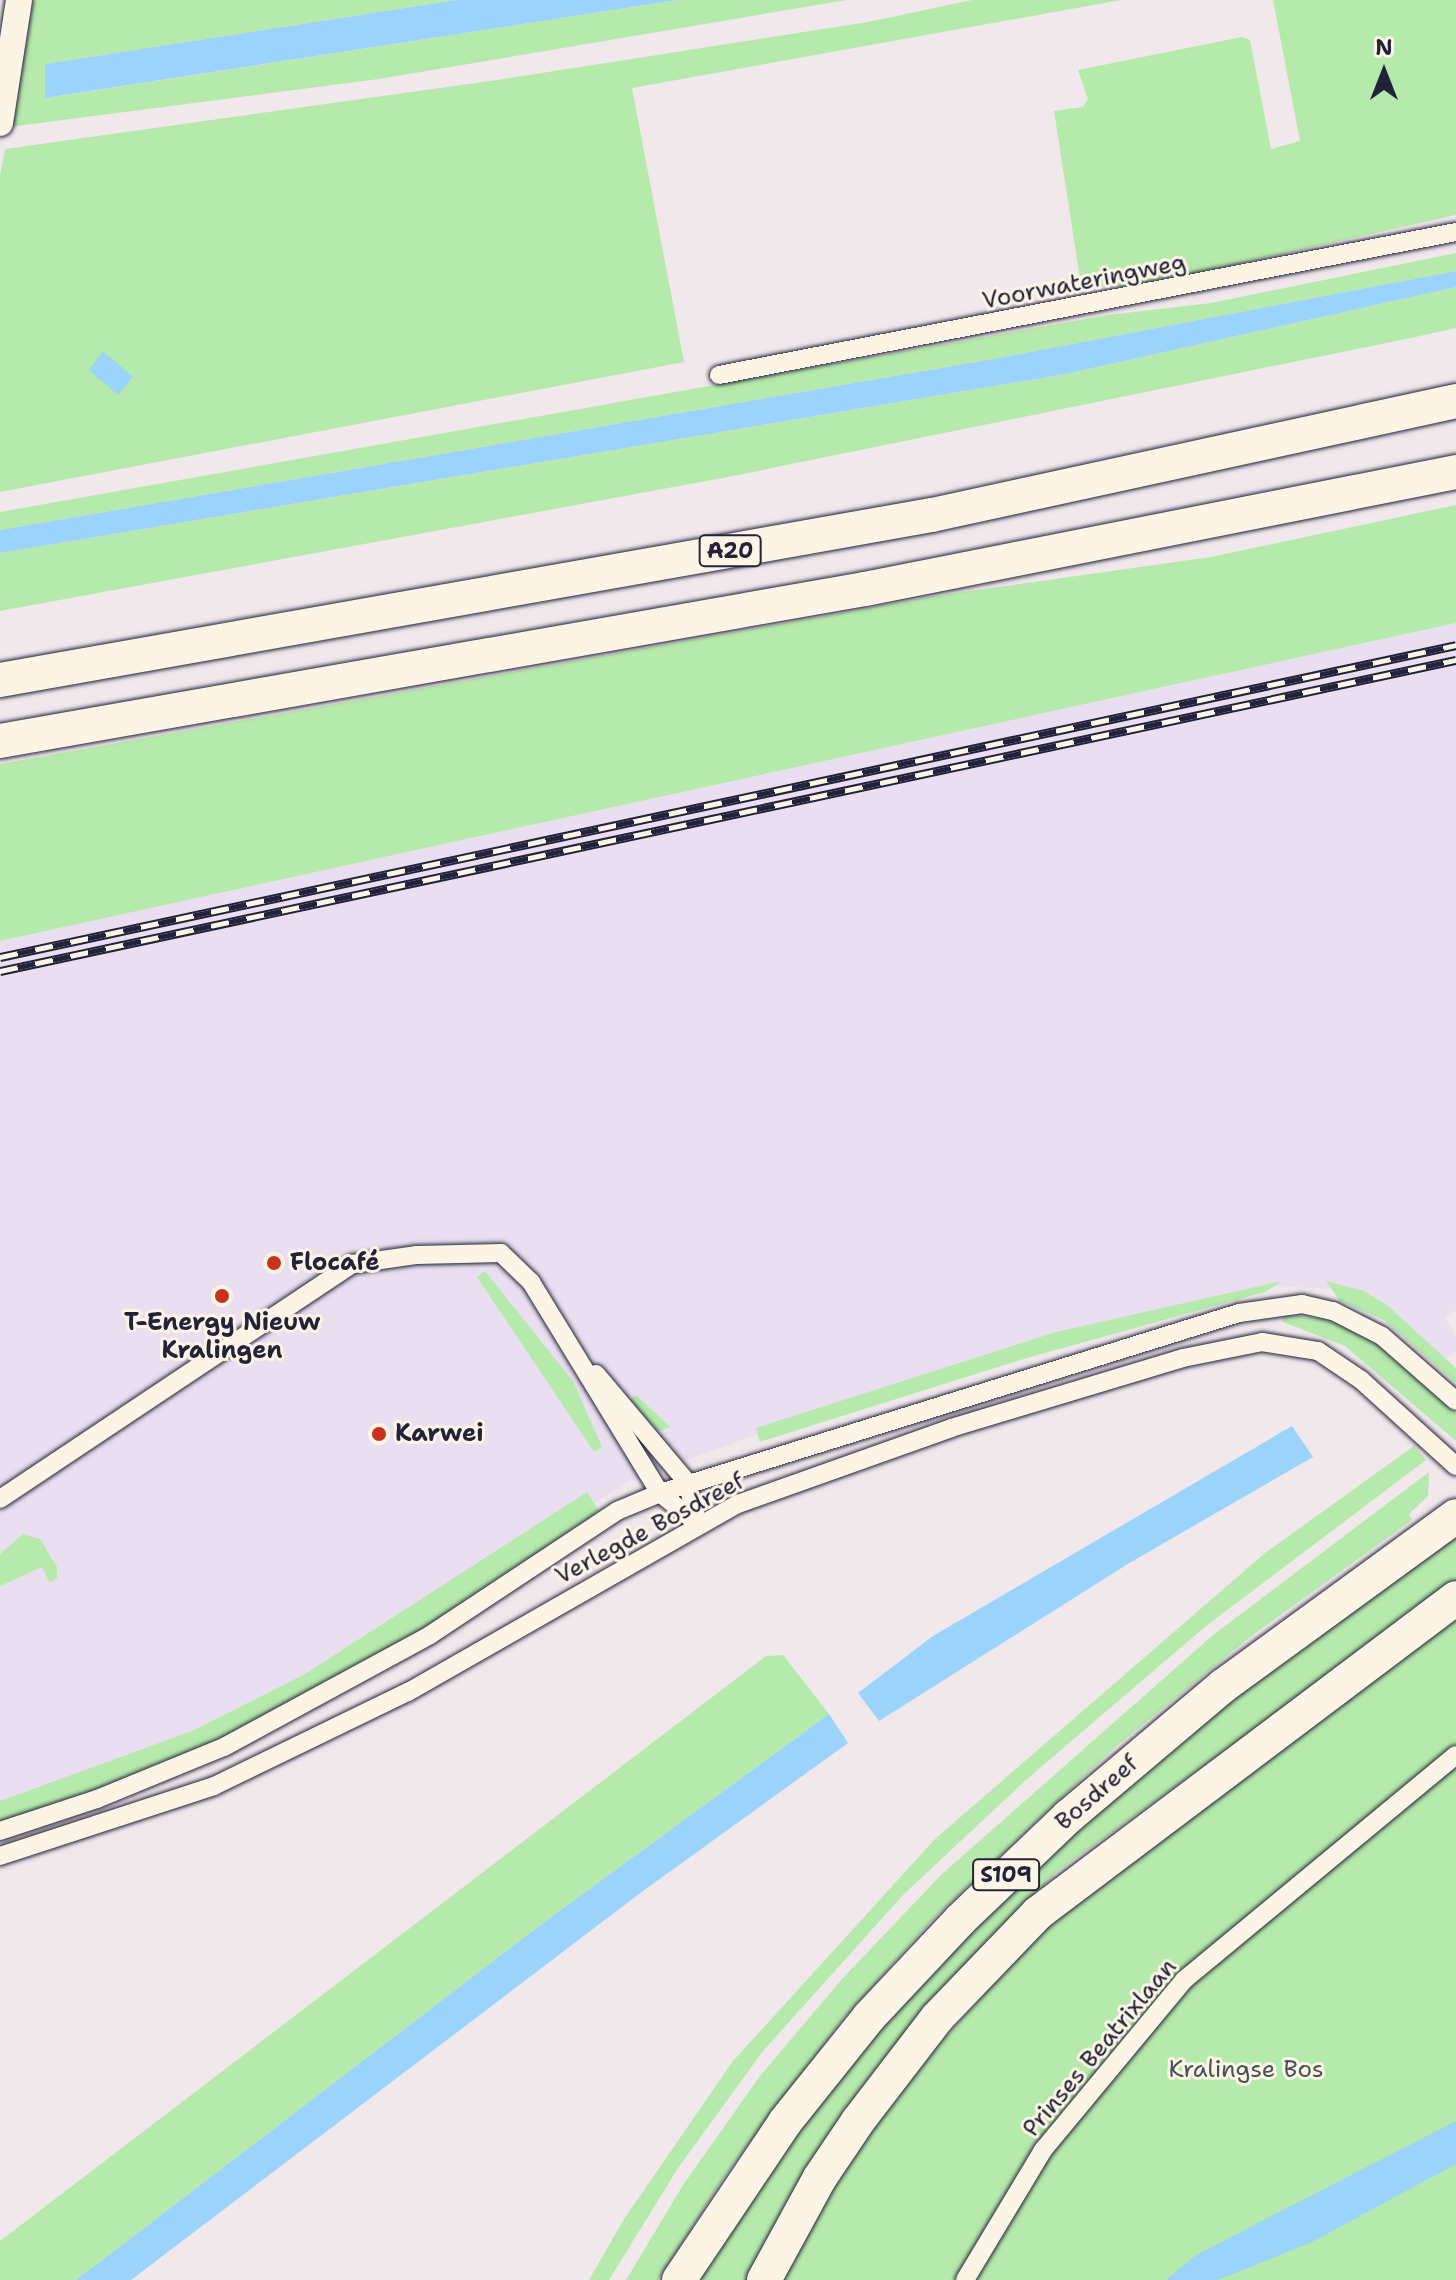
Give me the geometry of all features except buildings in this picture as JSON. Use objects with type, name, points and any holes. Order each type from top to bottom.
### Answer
[{"type":"highway","name":"A20","points":[[0,680],[932,515],[1456,401]]},
{"type":"highway","points":[[0,741],[865,589],[1456,472]]},
{"type":"highway","name":"Bosdreef","points":[[679,2280],[785,2122],[869,2017],[960,1920],[1069,1816],[1223,1686],[1456,1516]]},
{"type":"highway","name":"S109","points":[[764,2280],[819,2179],[858,2121],[937,2018],[1029,1923],[1099,1862],[1456,1598]]},
{"type":"street","points":[[0,123],[19,0]]},
{"type":"street","name":"Voorwateringweg","points":[[719,375],[1456,232]]},
{"type":"street","points":[[0,1499],[353,1264],[417,1255],[501,1253],[531,1282],[582,1360],[660,1493],[698,1524]]},
{"type":"street","name":"Verlegde Bosdreef","points":[[0,1831],[97,1799],[224,1747],[430,1635],[617,1511],[660,1493],[687,1482],[1268,1306],[1316,1306],[1352,1319],[1382,1336],[1456,1401]]},
{"type":"street","name":"Verlegde Bosdreef","points":[[0,1856],[214,1786],[408,1692],[698,1524],[738,1504],[951,1428],[1183,1358],[1262,1342],[1299,1345],[1335,1361],[1456,1466]]},
{"type":"street","points":[[582,1360],[622,1401],[687,1482],[698,1524]]},
{"type":"street","name":"Prinses Beatrixlaan","points":[[965,2280],[1043,2150],[1184,1980],[1456,1755]]},
{"type":"shaded area","points":[[1456,623],[1456,1310],[1444,1317],[1456,1337],[1456,1352],[1439,1363],[1380,1309],[1337,1289],[1274,1286],[779,1426],[625,1483],[378,1645],[217,1736],[0,1816],[0,941]]},
{"type":"green space","points":[[33,0],[456,0],[46,64],[46,98],[677,0],[847,0],[379,79],[9,127]]},
{"type":"green space","points":[[972,0],[1121,0],[632,88],[684,362],[0,492],[0,175],[5,149],[504,79],[868,22]]},
{"type":"green space","points":[[1273,0],[1456,0],[1456,215],[1134,287],[1081,285],[1054,111],[1083,107],[1088,99],[1078,70],[1242,37],[1250,40],[1271,149],[1300,141]]},
{"type":"green space","points":[[1456,253],[1456,271],[1435,275],[993,359],[0,530],[0,512],[1108,315],[1211,303]]},
{"type":"green space","points":[[1456,287],[1456,328],[728,477],[0,611],[0,553],[1066,374]]},
{"type":"green space","points":[[1456,505],[1456,623],[0,941],[0,764],[941,595],[1211,557]]},
{"type":"green space","points":[[485,1271],[573,1381],[602,1447],[594,1452],[477,1277]]},
{"type":"green space","points":[[1282,1281],[1265,1292],[1027,1358],[760,1442],[756,1428],[1056,1332]]},
{"type":"green space","points":[[1326,1281],[1364,1291],[1387,1305],[1456,1368],[1456,1383],[1384,1320],[1340,1301]]},
{"type":"green space","points":[[1283,1314],[1331,1320],[1370,1337],[1456,1413],[1456,1441],[1345,1346],[1283,1322]]},
{"type":"green space","points":[[636,1395],[670,1427],[658,1431],[630,1400]]},
{"type":"green space","points":[[1414,1446],[1426,1460],[1206,1626],[1027,1779],[904,1894],[763,2051],[678,2168],[609,2280],[589,2280],[624,2219],[733,2061],[935,1839],[1265,1553]]},
{"type":"green space","points":[[1429,1472],[1428,1496],[1409,1514],[1412,1520],[1254,1634],[1112,1750],[936,1916],[843,2019],[725,2176],[658,2280],[626,2280],[683,2185],[760,2076],[842,1979],[941,1875],[1213,1635]]},
{"type":"green space","points":[[587,1492],[599,1511],[447,1617],[228,1735],[107,1787],[0,1823],[0,1801],[192,1731],[305,1674]]},
{"type":"green space","points":[[1456,1522],[1456,1584],[1058,1871],[986,1942],[749,2280],[688,2280],[727,2220],[888,2013],[1059,1837]]},
{"type":"green space","points":[[23,1534],[40,1539],[57,1567],[57,1578],[50,1583],[42,1567],[0,1586],[0,1554]]},
{"type":"green space","name":"Kralingse Bos","points":[[1456,1616],[1456,2280],[780,2280],[854,2154],[925,2060],[1034,1938]]},
{"type":"green space","points":[[783,1655],[829,1714],[543,1923],[76,2280],[0,2280],[0,2241],[766,1656]]},
{"type":"water","points":[[456,0],[677,0],[45,98],[45,64]]},
{"type":"water","points":[[1456,271],[1456,287],[1066,374],[0,553],[0,530],[993,359]]},
{"type":"water","points":[[103,351],[133,377],[118,395],[89,370]]},
{"type":"water","points":[[1292,1426],[1313,1457],[1131,1562],[879,1721],[858,1693],[933,1636]]},
{"type":"water","points":[[829,1714],[848,1743],[643,1891],[131,2280],[76,2280],[543,1923]]},
{"type":"water","points":[[1456,2121],[1456,2164],[1314,2241],[1218,2280],[1166,2280],[1196,2255]]},
{"type":"railway","points":[[0,957],[1456,645]]},
{"type":"railway","points":[[0,971],[1456,660]]},
{"type":"place","name":"Flocafé","points":[[274,1263]]},
{"type":"place","name":"T-Energy Nieuw Kralingen","points":[[222,1296]]},
{"type":"place","name":"Karwei","points":[[379,1434]]}]
